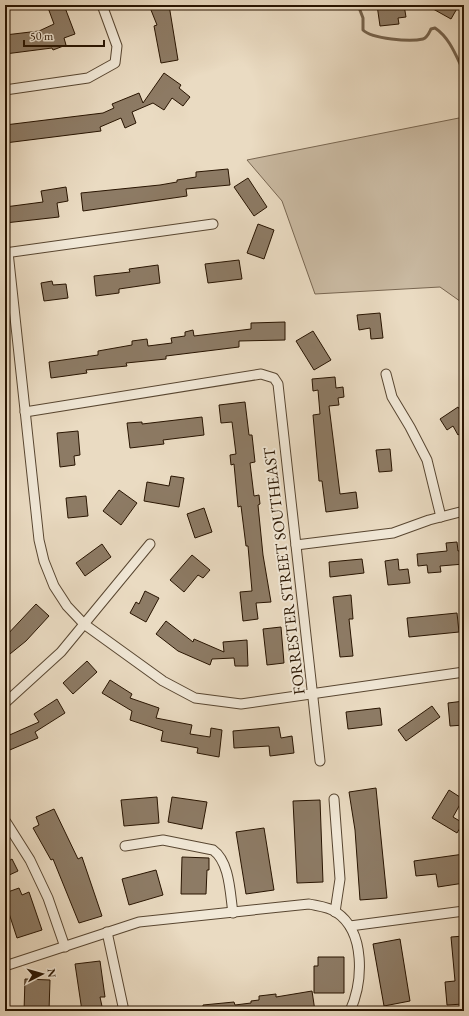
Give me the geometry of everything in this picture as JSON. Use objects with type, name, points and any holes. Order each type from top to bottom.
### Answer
[{"type":"street","points":[[5,90],[88,78],[115,63],[117,46],[102,5]]},
{"type":"street","points":[[213,224],[6,253],[26,412],[39,540],[44,561],[54,586],[67,606],[84,624],[163,681],[196,698],[241,704],[313,695],[464,672]]},
{"type":"street","name":"FORRESTER STREET SOUTHEAST","points":[[26,412],[261,374],[269,375],[274,378],[278,384],[320,761]]},
{"type":"street","points":[[386,374],[392,397],[413,432],[427,460],[441,517]]},
{"type":"street","points":[[296,545],[393,532],[441,517],[464,512]]},
{"type":"street","points":[[5,703],[60,652],[150,544]]},
{"type":"street","points":[[334,799],[340,879],[335,912]]},
{"type":"street","points":[[6,822],[30,860],[48,898],[65,947]]},
{"type":"street","points":[[125,846],[163,840],[213,850],[219,854],[224,869],[229,887],[233,913]]},
{"type":"street","points":[[5,966],[139,922],[309,904],[335,912],[350,926],[358,950],[359,977],[355,1000],[350,1011]]},
{"type":"street","points":[[350,926],[464,911]]},
{"type":"street","points":[[107,932],[124,1011]]},
{"type":"shaded area","points":[[464,117],[464,304],[440,287],[315,294],[282,201],[247,160]]},
{"type":"building","points":[[47,5],[64,5],[75,34],[64,38],[66,45],[53,50],[52,48],[5,54],[5,35],[39,31],[54,24]]},
{"type":"building","points":[[149,5],[169,5],[178,60],[161,63],[154,26],[157,25]]},
{"type":"building","points":[[377,5],[404,5],[406,17],[398,18],[399,24],[380,26]]},
{"type":"building","points":[[426,5],[459,5],[451,19]]},
{"type":"building","points":[[164,73],[181,85],[179,88],[190,97],[183,106],[172,98],[164,110],[153,103],[132,112],[136,123],[125,128],[121,118],[100,127],[101,131],[5,143],[5,125],[103,113],[114,108],[112,104],[139,93],[143,103]]},
{"type":"building","points":[[228,169],[230,185],[186,189],[187,196],[83,211],[81,193],[160,185],[196,177],[196,172]]},
{"type":"building","points":[[248,178],[267,207],[254,216],[234,187]]},
{"type":"building","points":[[66,187],[68,201],[57,203],[59,217],[5,223],[5,207],[43,202],[41,191]]},
{"type":"building","points":[[258,224],[274,230],[264,259],[247,253]]},
{"type":"building","points":[[239,260],[242,279],[208,283],[205,264]]},
{"type":"building","points":[[158,265],[160,283],[119,289],[119,293],[96,296],[94,276],[130,272],[129,269]]},
{"type":"building","points":[[52,281],[53,285],[66,284],[68,298],[44,301],[41,283]]},
{"type":"building","points":[[380,313],[383,338],[371,339],[370,328],[359,330],[357,315]]},
{"type":"building","points":[[285,322],[285,340],[239,341],[239,347],[166,356],[166,359],[126,363],[127,366],[86,370],[87,373],[51,378],[49,362],[98,355],[98,351],[132,345],[132,341],[147,339],[148,346],[172,343],[171,338],[185,336],[185,332],[193,330],[194,336],[251,329],[251,323]]},
{"type":"building","points":[[313,331],[331,360],[314,370],[296,341]]},
{"type":"building","points":[[335,377],[336,388],[343,387],[344,397],[338,398],[339,405],[329,406],[340,494],[356,492],[358,508],[326,512],[322,481],[319,481],[313,415],[320,414],[318,390],[313,391],[312,379]]},
{"type":"building","points":[[245,402],[249,435],[252,435],[255,462],[250,463],[254,496],[259,495],[260,504],[258,505],[263,555],[271,602],[256,603],[258,619],[243,621],[240,592],[252,591],[248,546],[246,546],[241,506],[238,507],[234,464],[231,465],[230,455],[236,454],[232,422],[221,423],[219,405]]},
{"type":"building","points":[[458,407],[464,416],[464,431],[458,435],[453,426],[447,430],[440,419]]},
{"type":"building","points":[[202,417],[204,435],[163,440],[164,444],[130,448],[127,423],[142,422],[142,424]]},
{"type":"building","points":[[78,431],[80,455],[74,456],[75,465],[60,467],[57,433]]},
{"type":"building","points":[[390,449],[392,471],[379,472],[376,450]]},
{"type":"building","points":[[171,476],[184,478],[179,507],[144,501],[147,482],[169,486]]},
{"type":"building","points":[[119,490],[137,503],[121,525],[103,511]]},
{"type":"building","points":[[86,496],[88,516],[68,518],[66,498]]},
{"type":"building","points":[[204,508],[212,532],[195,538],[187,514]]},
{"type":"building","points":[[457,542],[458,551],[464,550],[464,564],[440,566],[441,572],[428,573],[427,565],[418,566],[417,554],[447,551],[446,543]]},
{"type":"building","points":[[102,544],[111,557],[85,576],[76,563]]},
{"type":"building","points":[[192,555],[210,570],[203,578],[198,575],[184,592],[170,580]]},
{"type":"building","points":[[362,559],[364,573],[330,577],[329,562]]},
{"type":"building","points":[[398,559],[399,570],[408,569],[410,583],[388,585],[385,561]]},
{"type":"building","points":[[145,591],[159,598],[146,622],[130,613],[136,602],[139,604]]},
{"type":"building","points":[[351,595],[353,619],[349,619],[353,656],[340,657],[333,597]]},
{"type":"building","points":[[36,604],[49,616],[26,641],[5,658],[5,637]]},
{"type":"building","points":[[457,613],[459,632],[409,637],[407,618]]},
{"type":"building","points":[[166,621],[193,642],[194,639],[224,652],[223,642],[247,640],[248,666],[235,666],[234,658],[212,659],[210,665],[178,651],[156,634]]},
{"type":"building","points":[[281,627],[284,663],[267,665],[263,629]]},
{"type":"building","points":[[87,661],[97,672],[73,694],[63,683]]},
{"type":"building","points":[[110,680],[132,694],[130,698],[159,708],[156,718],[192,725],[190,734],[210,737],[211,728],[222,730],[219,757],[197,753],[198,748],[161,741],[163,731],[130,720],[132,711],[102,693]]},
{"type":"building","points":[[57,699],[65,713],[35,732],[38,738],[5,752],[5,737],[39,722],[34,714]]},
{"type":"building","points":[[464,701],[464,725],[450,726],[448,703]]},
{"type":"building","points":[[432,706],[440,717],[406,741],[398,730]]},
{"type":"building","points":[[380,708],[382,725],[348,729],[346,712]]},
{"type":"building","points":[[279,727],[281,738],[292,736],[294,753],[270,756],[269,746],[234,748],[233,731]]},
{"type":"building","points":[[376,788],[387,898],[360,900],[355,830],[349,792]]},
{"type":"building","points":[[449,790],[463,799],[453,817],[463,823],[457,833],[432,818]]},
{"type":"building","points":[[157,797],[159,823],[124,826],[121,800]]},
{"type":"building","points":[[172,797],[207,802],[202,829],[168,822]]},
{"type":"building","points":[[320,800],[323,882],[297,883],[293,801]]},
{"type":"building","points":[[54,809],[78,859],[82,857],[102,916],[79,923],[53,859],[51,860],[33,828],[39,825],[36,817]]},
{"type":"building","points":[[264,828],[274,890],[246,894],[236,832]]},
{"type":"building","points":[[464,854],[464,883],[438,887],[436,874],[416,876],[414,861]]},
{"type":"building","points":[[182,857],[209,858],[206,894],[181,894]]},
{"type":"building","points":[[12,859],[18,871],[5,877],[5,863]]},
{"type":"building","points":[[156,870],[163,895],[129,905],[122,879]]},
{"type":"building","points":[[19,888],[22,895],[29,892],[42,930],[17,938],[5,901],[5,893]]},
{"type":"building","points":[[464,936],[464,1004],[447,1005],[445,982],[455,981],[451,937]]},
{"type":"building","points":[[400,939],[410,1001],[384,1006],[373,944]]},
{"type":"building","points":[[318,957],[344,957],[344,993],[314,993],[314,966],[318,966]]},
{"type":"building","points":[[100,961],[105,997],[100,997],[103,1011],[82,1011],[75,964]]},
{"type":"building","points":[[25,979],[50,980],[49,1011],[24,1011]]},
{"type":"building","points":[[312,991],[315,1011],[203,1011],[203,1005],[234,1002],[235,1005],[251,1003],[251,1001],[259,1000],[259,996],[276,994],[276,997]]},
{"type":"waterway","points":[[358,5],[363,18],[363,30],[374,36],[401,40],[417,40],[424,38],[428,35],[431,29],[435,28],[449,42],[464,72]]}]
